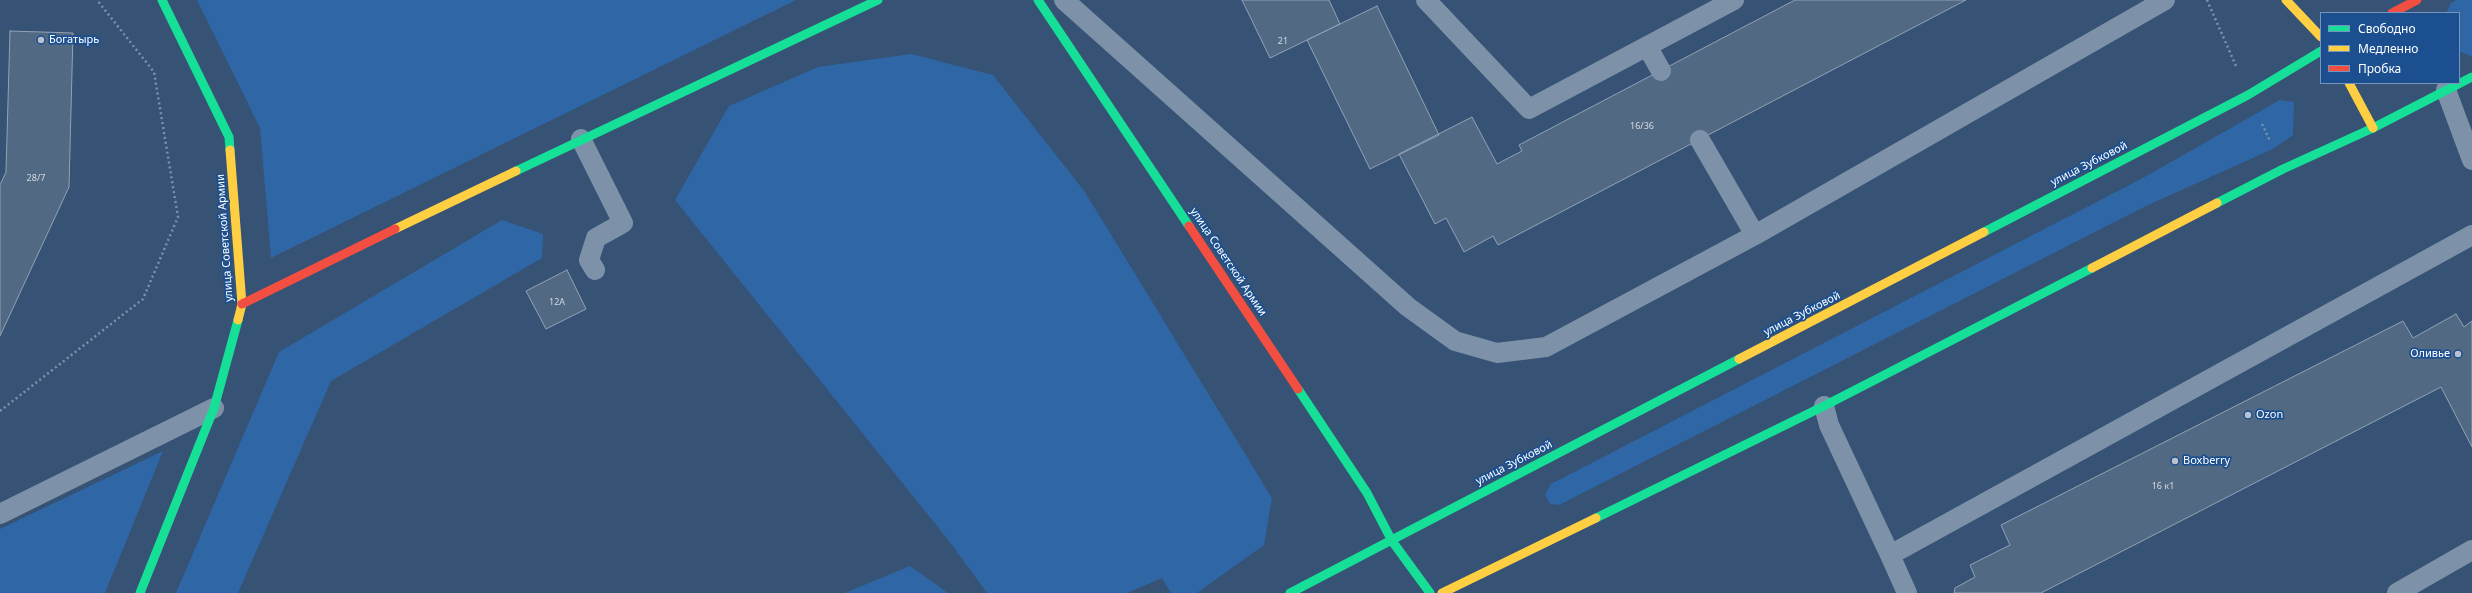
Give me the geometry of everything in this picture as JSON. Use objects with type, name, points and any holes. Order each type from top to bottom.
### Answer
[{"type":"main road","name":"улица Советской Армии","points":[[140,593],[214,408],[242,304],[230,137],[162,0]]},
{"type":"main road","points":[[242,304],[581,140],[878,0]]},
{"type":"main road","name":"улица Советской Армии","points":[[1038,0],[1367,493],[1392,541],[1430,593]]},
{"type":"main road","points":[[2286,0],[2320,36]]},
{"type":"main road","points":[[2394,12],[2417,0]]},
{"type":"main road","name":"улица Зубковой","points":[[1290,593],[2248,95],[2320,52]]},
{"type":"main road","points":[[2460,83],[2472,77]]},
{"type":"main road","points":[[2350,84],[2373,128]]},
{"type":"main road","points":[[1442,593],[1824,406],[2283,169],[2373,128],[2458,84]]},
{"type":"lane","points":[[1064,0],[1408,307],[1455,340],[1496,352],[1546,347],[1755,236],[2165,0]]},
{"type":"lane","points":[[1426,0],[1529,109],[1734,0]]},
{"type":"lane","points":[[1647,46],[1661,70]]},
{"type":"lane","points":[[2446,90],[2472,160]]},
{"type":"lane","points":[[581,140],[623,223],[596,238],[589,260],[594,270]]},
{"type":"lane","points":[[1700,140],[1755,236]]},
{"type":"lane","points":[[1890,555],[2472,235]]},
{"type":"lane","points":[[1824,406],[1828,424],[1890,555],[1906,593]]},
{"type":"lane","points":[[0,514],[214,408]]},
{"type":"lane","points":[[2397,593],[2472,550]]},
{"type":"path","points":[[0,411],[142,300],[178,217],[154,72],[97,0]]},
{"type":"shaded area","points":[[197,0],[796,0],[271,258],[260,128]]},
{"type":"shaded area","points":[[2457,0],[2472,0],[2472,57],[2460,51],[2460,12],[2446,12],[2451,3]]},
{"type":"shaded area","points":[[911,54],[993,75],[1085,192],[1272,498],[1264,545],[1197,593],[1171,593],[1162,578],[1127,593],[987,593],[949,541],[675,200],[729,106],[818,67]]},
{"type":"shaded area","points":[[2280,100],[2294,102],[2293,135],[2273,149],[2146,206],[1559,505],[1550,504],[1545,495],[1551,484],[2141,179]]},
{"type":"shaded area","points":[[502,220],[543,234],[542,258],[331,381],[238,593],[176,593],[279,352]]},
{"type":"shaded area","points":[[163,451],[105,593],[0,593],[0,529]]},
{"type":"shaded area","points":[[910,566],[948,593],[845,593]]},
{"type":"building","points":[[1242,0],[1329,0],[1340,24],[1270,58]]},
{"type":"building","points":[[1795,0],[1966,0],[1498,245],[1493,236],[1464,252],[1446,218],[1435,224],[1399,154],[1472,117],[1497,164],[1522,151],[1519,145]]},
{"type":"building","points":[[1377,6],[1439,135],[1370,169],[1307,40]]},
{"type":"building","points":[[10,31],[73,33],[69,187],[0,336],[0,185],[6,172]]},
{"type":"building","points":[[567,270],[586,309],[546,329],[526,291]]},
{"type":"building","points":[[2456,314],[2464,327],[2472,321],[2472,447],[2441,387],[2041,593],[1954,593],[1955,588],[1975,577],[1970,565],[2010,545],[2001,525],[2403,321],[2413,338]]},
{"type":"traffic: fast","points":[[162,0],[229,137],[230,150]]},
{"type":"traffic: fast","points":[[516,171],[878,0]]},
{"type":"traffic: fast","points":[[1038,0],[1189,226]]},
{"type":"traffic: fast","points":[[1984,232],[2248,95],[2320,52]]},
{"type":"traffic: fast","points":[[2460,83],[2472,77]]},
{"type":"traffic: fast","points":[[2217,203],[2283,169],[2373,128],[2458,84]]},
{"type":"traffic: fast","points":[[1596,518],[1824,406],[2092,268]]},
{"type":"traffic: fast","points":[[140,593],[214,408],[238,320]]},
{"type":"traffic: fast","points":[[1290,593],[1739,359]]},
{"type":"traffic: fast","points":[[1298,389],[1367,493],[1392,541],[1430,593]]},
{"type":"traffic: slow","points":[[2286,0],[2320,36]]},
{"type":"traffic: slow","points":[[2350,84],[2373,128]]},
{"type":"traffic: slow","points":[[230,150],[242,304],[238,320]]},
{"type":"traffic: slow","points":[[395,229],[516,171]]},
{"type":"traffic: slow","points":[[2092,268],[2217,203]]},
{"type":"traffic: slow","points":[[1739,359],[1984,232]]},
{"type":"traffic: slow","points":[[1442,593],[1596,518]]},
{"type":"traffic: jam","points":[[2394,12],[2417,0]]},
{"type":"traffic: jam","points":[[1189,226],[1298,389]]},
{"type":"traffic: jam","points":[[242,304],[395,229]]},
{"type":"place","name":"Богатырь","points":[[41,40]]},
{"type":"place","name":"Оливье","points":[[2458,354]]},
{"type":"place","name":"Ozon","points":[[2248,415]]},
{"type":"place","name":"Boxberry","points":[[2175,461]]}]
